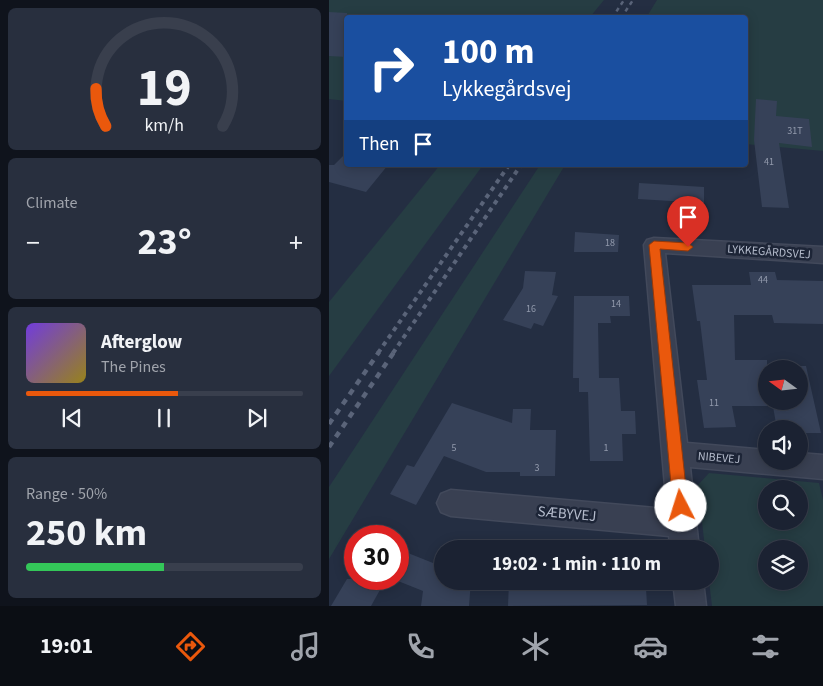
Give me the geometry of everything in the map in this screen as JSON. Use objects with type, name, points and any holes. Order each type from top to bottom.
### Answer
[{"type":"street","name":"LYKKEGÅRDSVEJ","points":[[675,454],[654,245],[823,255]]},
{"type":"street","name":"NIBEVEJ","points":[[675,454],[823,467]]},
{"type":"street","points":[[675,454],[683,536]]},
{"type":"street","name":"SÆBYVEJ","points":[[451,503],[683,536]]},
{"type":"street","points":[[689,590],[691,606]]},
{"type":"green space","points":[[329,0],[604,0],[592,15],[344,15],[344,101],[329,99]]},
{"type":"green space","points":[[657,0],[823,0],[823,151],[748,144],[748,15],[648,15]]},
{"type":"green space","points":[[438,167],[482,167],[329,376],[329,302]]},
{"type":"green space","points":[[539,167],[564,167],[349,525],[344,525],[344,534],[329,559],[329,487]]},
{"type":"green space","points":[[709,473],[786,480],[758,480],[758,530],[808,530],[808,482],[819,483],[824,504],[823,606],[712,606],[710,590],[719,590],[719,540],[704,540],[698,485]]},
{"type":"building","points":[[329,12],[347,13],[347,15],[344,15],[344,57],[329,56]]},
{"type":"building","points":[[756,99],[777,101],[776,116],[809,119],[812,147],[779,143],[789,208],[762,207],[754,140]]},
{"type":"building","points":[[344,155],[344,167],[386,167],[366,192],[329,182],[329,165],[334,165]]},
{"type":"building","points":[[639,183],[704,187],[704,203],[638,199]]},
{"type":"building","points":[[575,232],[619,235],[618,252],[574,252]]},
{"type":"building","points":[[525,271],[556,272],[552,295],[558,296],[543,326],[534,323],[531,329],[503,320],[523,288]]},
{"type":"building","points":[[749,272],[775,272],[777,280],[823,281],[823,324],[774,323],[772,315],[734,315],[735,360],[758,360],[758,406],[732,406],[736,427],[704,428],[697,380],[707,380],[700,321],[697,321],[692,285],[751,285]]},
{"type":"building","points":[[574,296],[629,296],[630,316],[610,316],[611,323],[598,323],[599,378],[619,378],[621,411],[635,411],[636,434],[622,434],[623,461],[590,461],[588,392],[579,392],[579,378],[573,378]]},
{"type":"building","points":[[808,375],[821,433],[808,433],[808,420],[775,420],[774,410],[808,410]]},
{"type":"building","points":[[452,403],[512,423],[513,409],[531,409],[530,430],[556,430],[555,476],[520,476],[520,472],[486,472],[444,456],[416,505],[390,494],[407,465],[414,467]]},
{"type":"building","points":[[409,553],[434,563],[434,590],[470,590],[469,606],[421,606],[423,591],[409,585]]},
{"type":"building","points":[[344,584],[344,590],[380,590],[371,606],[331,606]]},
{"type":"building","points":[[509,590],[646,590],[647,605],[508,606]]},
{"type":"railway","points":[[614,15],[624,0]]},
{"type":"railway","points":[[623,15],[633,0]]},
{"type":"railway","points":[[378,353],[508,167]]},
{"type":"railway","points":[[393,353],[520,167]]},
{"type":"railway","points":[[329,424],[379,352]]},
{"type":"railway","points":[[329,447],[394,352]]},
{"type":"route","points":[[681,506],[654,245],[688,247]]}]
